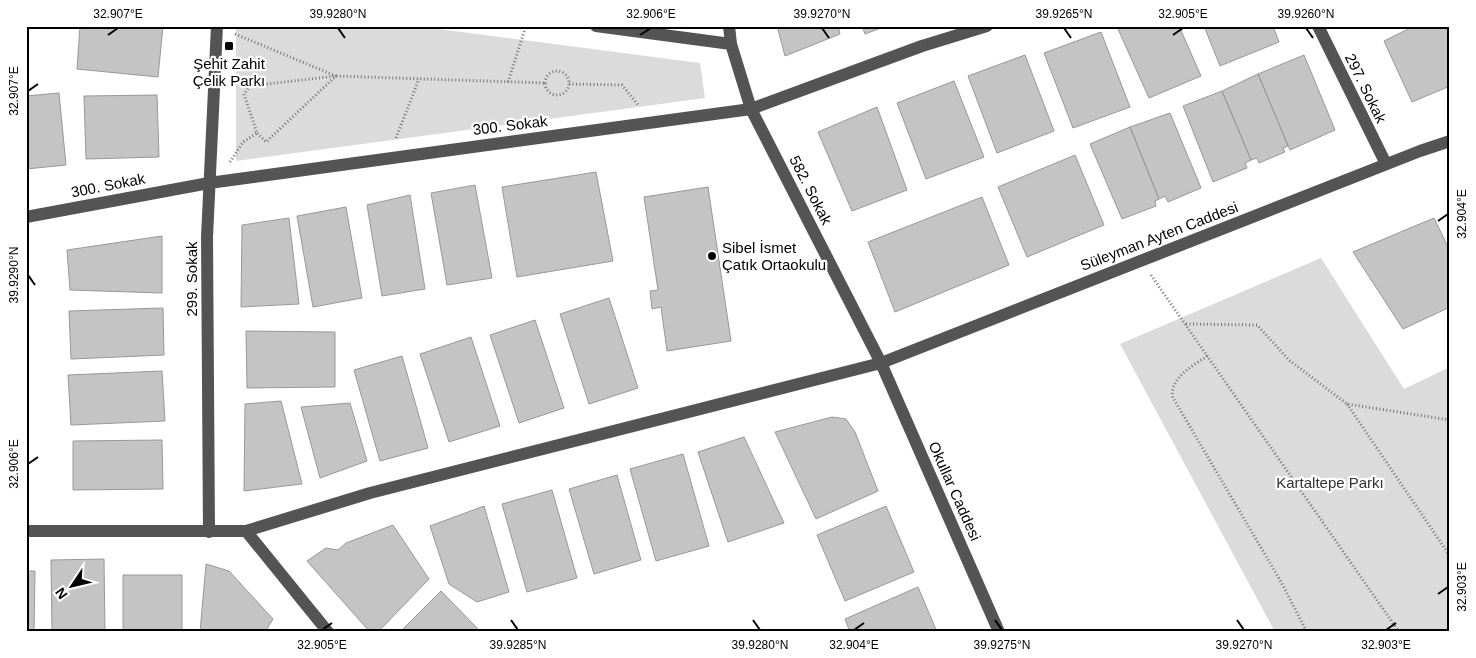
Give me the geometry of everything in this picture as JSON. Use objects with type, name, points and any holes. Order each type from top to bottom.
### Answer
[{"type":"street","name":"299. Sokak","points":[[209,532],[207,237],[217,26]]},
{"type":"street","points":[[596,26],[731,44]]},
{"type":"street","name":"582. Sokak","points":[[729,26],[731,44],[751,109],[882,363]]},
{"type":"street","name":"300. Sokak","points":[[26,217],[209,183],[751,109],[922,46],[987,26]]},
{"type":"street","name":"297. Sokak","points":[[1318,26],[1386,164]]},
{"type":"street","name":"Süleyman Ayten Caddesi","points":[[26,532],[246,531],[370,493],[882,363],[1386,164],[1450,141]]},
{"type":"street","name":"Okullar Caddesi","points":[[882,363],[998,632]]},
{"type":"street","points":[[246,531],[328,632]]},
{"type":"path","points":[[217,26],[336,76]]},
{"type":"path","points":[[508,82],[526,26]]},
{"type":"path","points":[[560,72],[566,76],[569,84],[564,93],[557,95],[550,93],[546,83],[548,76],[560,72]]},
{"type":"path","points":[[336,76],[266,142],[257,133],[244,94],[250,86],[336,76],[546,83]]},
{"type":"path","points":[[389,158],[420,79]]},
{"type":"path","points":[[569,84],[622,85],[652,122]]},
{"type":"path","points":[[230,180],[230,160],[243,142],[257,133]]},
{"type":"path","points":[[1142,261],[1399,632]]},
{"type":"path","points":[[1186,324],[1257,325],[1289,360],[1346,404],[1450,556]]},
{"type":"path","points":[[1207,356],[1181,374],[1172,388],[1172,396],[1280,580],[1307,632]]},
{"type":"path","points":[[1346,404],[1450,420]]},
{"type":"green space","points":[[236,26],[415,26],[700,63],[705,98],[236,161]]},
{"type":"green space","name":"Kartaltepe Parkı","points":[[1321,258],[1404,389],[1450,367],[1450,632],[1275,632],[1120,344]]},
{"type":"building","points":[[80,26],[163,26],[158,77],[77,69]]},
{"type":"building","points":[[777,26],[838,26],[840,34],[785,56]]},
{"type":"building","points":[[862,26],[886,26],[865,34]]},
{"type":"building","points":[[1124,26],[1179,26],[1201,76],[1149,98],[1118,29]]},
{"type":"building","points":[[1204,26],[1273,26],[1279,42],[1220,66]]},
{"type":"building","points":[[1414,26],[1450,26],[1450,86],[1412,102],[1384,41]]},
{"type":"building","points":[[1101,32],[1130,107],[1073,128],[1044,53]]},
{"type":"building","points":[[1025,55],[1054,131],[997,153],[968,76]]},
{"type":"building","points":[[1304,55],[1335,130],[1290,150],[1258,74]]},
{"type":"building","points":[[1258,74],[1288,146],[1283,148],[1285,152],[1259,163],[1257,158],[1251,160],[1222,91]]},
{"type":"building","points":[[954,81],[984,157],[926,179],[897,103]]},
{"type":"building","points":[[1222,91],[1251,160],[1245,163],[1247,168],[1213,182],[1183,106]]},
{"type":"building","points":[[59,93],[66,165],[26,169],[26,96]]},
{"type":"building","points":[[157,95],[159,157],[86,159],[84,96]]},
{"type":"building","points":[[877,107],[907,190],[852,211],[818,132]]},
{"type":"building","points":[[1170,113],[1201,188],[1168,202],[1165,196],[1159,199],[1130,127]]},
{"type":"building","points":[[1130,127],[1159,199],[1155,201],[1156,206],[1122,219],[1090,144]]},
{"type":"building","points":[[1075,155],[1104,225],[1027,257],[998,187]]},
{"type":"building","points":[[596,172],[613,261],[517,277],[502,187]]},
{"type":"building","points":[[475,185],[492,278],[447,285],[431,193]]},
{"type":"building","points":[[708,187],[731,341],[667,351],[661,307],[652,309],[650,291],[658,290],[644,197]]},
{"type":"building","points":[[410,195],[425,289],[382,296],[367,205]]},
{"type":"building","points":[[982,197],[1009,265],[895,312],[868,242]]},
{"type":"building","points":[[346,207],[362,298],[313,307],[297,216]]},
{"type":"building","points":[[289,218],[299,304],[241,307],[242,225]]},
{"type":"building","points":[[1434,218],[1450,251],[1450,307],[1403,329],[1353,252]]},
{"type":"building","points":[[162,236],[162,293],[70,290],[67,250]]},
{"type":"building","points":[[609,298],[638,388],[589,404],[560,314]]},
{"type":"building","points":[[163,308],[164,355],[71,359],[69,311]]},
{"type":"building","points":[[535,320],[564,408],[519,423],[490,335]]},
{"type":"building","points":[[246,331],[335,332],[335,387],[247,388]]},
{"type":"building","points":[[471,337],[500,426],[449,442],[420,354]]},
{"type":"building","points":[[402,356],[428,448],[380,461],[354,370]]},
{"type":"building","points":[[162,371],[165,421],[71,425],[68,375]]},
{"type":"building","points":[[281,401],[302,484],[244,491],[245,404]]},
{"type":"building","points":[[350,403],[367,461],[320,478],[301,407]]},
{"type":"building","points":[[832,417],[846,419],[855,432],[878,491],[816,519],[775,432]]},
{"type":"building","points":[[744,437],[784,523],[728,542],[698,452]]},
{"type":"building","points":[[162,440],[163,489],[73,490],[73,441]]},
{"type":"building","points":[[683,454],[709,546],[656,561],[630,469]]},
{"type":"building","points":[[617,475],[641,560],[594,574],[569,489]]},
{"type":"building","points":[[552,490],[577,578],[527,592],[502,504]]},
{"type":"building","points":[[484,506],[509,592],[477,602],[449,584],[430,526]]},
{"type":"building","points":[[886,506],[914,572],[845,601],[817,535]]},
{"type":"building","points":[[393,525],[429,579],[378,632],[370,632],[307,561],[326,548],[338,550],[346,543]]},
{"type":"building","points":[[104,559],[105,632],[52,632],[51,560]]},
{"type":"building","points":[[206,564],[229,571],[273,619],[265,632],[200,632]]},
{"type":"building","points":[[26,571],[35,571],[34,632],[26,632]]},
{"type":"building","points":[[123,575],[182,575],[182,632],[123,632]]},
{"type":"building","points":[[918,587],[937,632],[850,632],[845,619]]},
{"type":"building","points":[[441,591],[481,632],[400,632]]},
{"type":"place","name":"Şehit Zahit Çelik Parkı","points":[[229,46]]},
{"type":"place","name":"Sibel İsmet Çatık Ortaokulu","points":[[712,256]]}]
